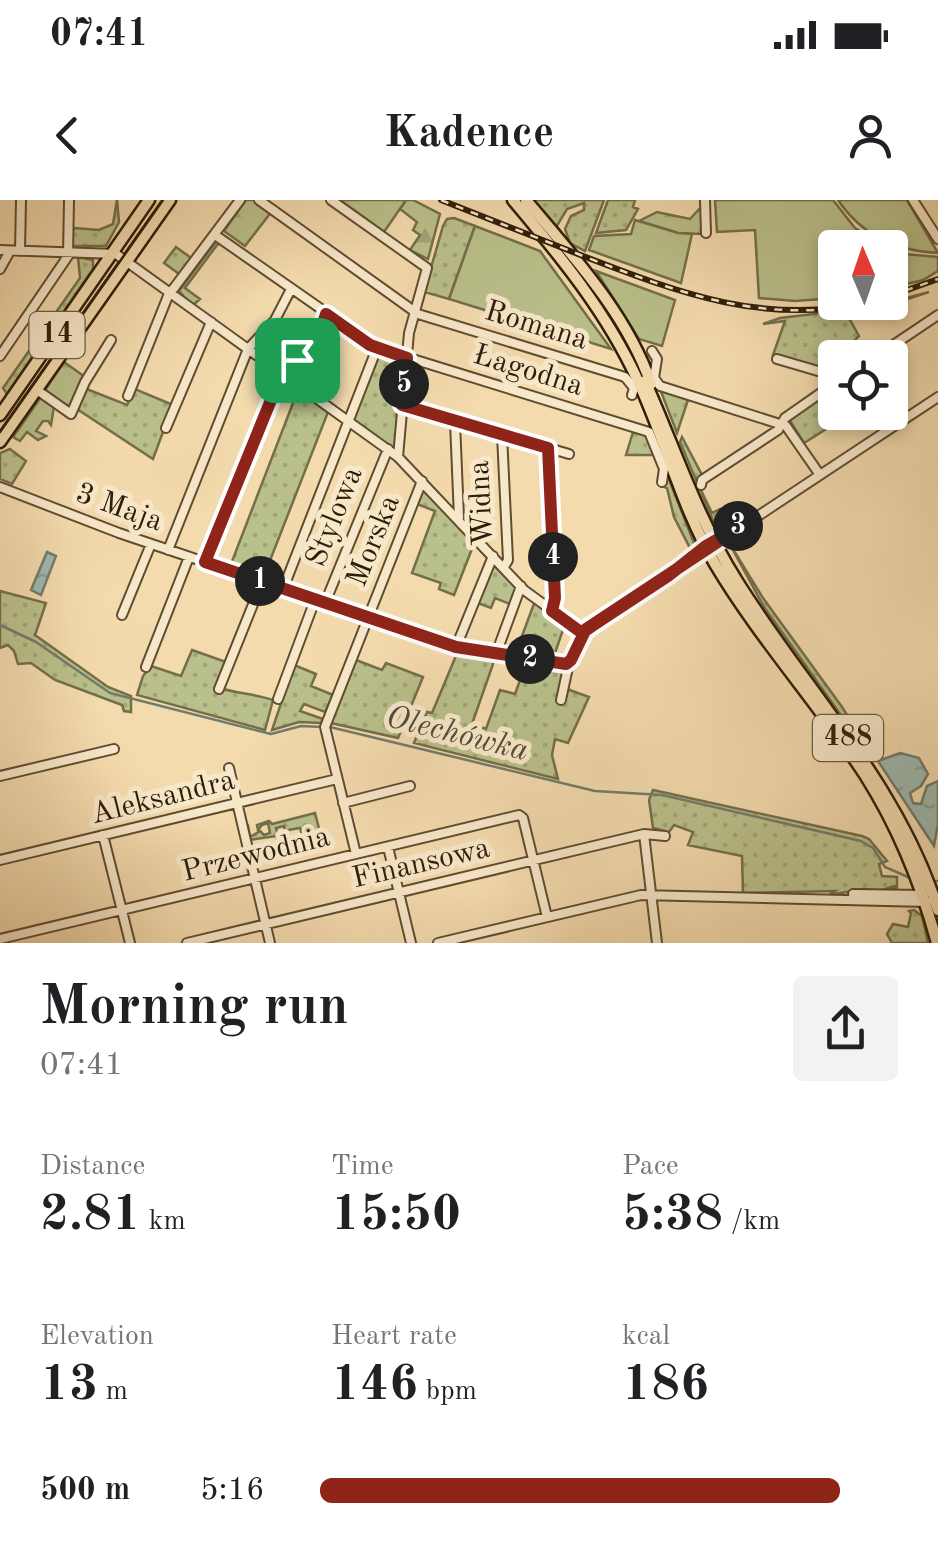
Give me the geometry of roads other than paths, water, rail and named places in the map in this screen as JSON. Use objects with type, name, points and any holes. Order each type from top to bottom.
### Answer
[{"type":"main road","name":"14","points":[[0,416],[149,200]]},
{"type":"main road","name":"14","points":[[0,442],[170,200]]},
{"type":"main road","name":"488","points":[[516,200],[583,286],[618,340],[642,390],[683,498],[711,545],[884,792],[908,833],[933,900],[937,943]]},
{"type":"main road","name":"488","points":[[516,200],[596,294],[624,340],[654,400],[736,598],[865,776],[916,876],[933,900]]},
{"type":"street","points":[[0,270],[10,251],[21,200]]},
{"type":"street","points":[[0,356],[69,252],[69,200]]},
{"type":"street","points":[[128,396],[172,293],[240,200]]},
{"type":"street","points":[[259,200],[414,310]]},
{"type":"street","points":[[332,200],[427,268],[414,310],[398,457]]},
{"type":"street","points":[[705,200],[706,234]]},
{"type":"street","points":[[913,200],[938,239]]},
{"type":"street","name":"Łagodna","points":[[215,235],[377,348],[652,435],[664,471],[662,482]]},
{"type":"street","points":[[10,251],[112,253],[127,262],[398,457],[520,586],[582,633]]},
{"type":"street","points":[[88,252],[98,260],[101,270]]},
{"type":"street","points":[[168,550],[248,348],[274,320],[291,289]]},
{"type":"street","name":"Romana","points":[[414,310],[625,376],[634,388],[632,395]]},
{"type":"street","points":[[205,562],[282,373],[314,346],[326,314]]},
{"type":"street","points":[[901,340],[938,315]]},
{"type":"street","points":[[166,428],[211,322]]},
{"type":"street","points":[[37,390],[71,414],[111,340]]},
{"type":"street","points":[[283,588],[377,348]]},
{"type":"street","points":[[652,351],[656,356],[654,378],[664,389],[783,425],[820,475]]},
{"type":"street","points":[[778,359],[818,374]]},
{"type":"street","points":[[701,485],[702,480],[778,430],[785,418],[818,393]]},
{"type":"street","points":[[561,700],[569,663],[582,633],[938,398]]},
{"type":"street","points":[[402,405],[569,454]]},
{"type":"street","points":[[455,422],[459,518]]},
{"type":"street","name":"Widna","points":[[502,435],[508,560],[504,568]]},
{"type":"street","points":[[548,448],[555,598],[552,611]]},
{"type":"street","name":"Stylowa","points":[[325,603],[388,449]]},
{"type":"street","name":"Morska","points":[[337,779],[325,727],[422,481]]},
{"type":"street","name":"3 Maja","points":[[0,487],[168,550],[456,647],[569,663]]},
{"type":"street","points":[[122,615],[151,544]]},
{"type":"street","points":[[456,647],[494,556]]},
{"type":"street","points":[[146,667],[190,557]]},
{"type":"street","points":[[219,688],[262,582]]},
{"type":"street","points":[[496,654],[520,586]]},
{"type":"street","points":[[278,699],[315,600]]},
{"type":"street","points":[[0,776],[114,748]]},
{"type":"street","points":[[229,768],[270,943]]},
{"type":"street","points":[[337,779],[356,854]]},
{"type":"street","name":"Aleksandra","points":[[0,860],[337,779]]},
{"type":"street","points":[[343,803],[410,786]]},
{"type":"street","name":"Przewodnia","points":[[0,939],[521,816],[533,860]]},
{"type":"street","points":[[644,834],[657,943]]},
{"type":"street","name":"Finansowa","points":[[187,943],[644,834],[665,836]]},
{"type":"street","points":[[104,835],[130,943]]},
{"type":"street","points":[[388,848],[411,943]]},
{"type":"street","points":[[533,860],[546,917]]},
{"type":"street","points":[[905,894],[913,887],[916,876]]},
{"type":"street","points":[[822,897],[905,894],[933,900]]},
{"type":"street","points":[[438,943],[649,895],[933,900]]},
{"type":"water","points":[[47,552],[56,556],[41,595],[31,590]]},
{"type":"water","points":[[900,753],[919,758],[928,774],[921,786],[910,793],[913,803],[921,804],[927,786],[938,781],[934,846],[878,761]]},
{"type":"waterway","name":"Olechówka","points":[[0,625],[36,642],[110,693],[271,734],[301,726],[322,727]]},
{"type":"waterway","name":"Olechówka","points":[[330,727],[595,791],[662,795],[861,841],[873,848],[885,867],[908,877]]},
{"type":"tram line","points":[[0,432],[163,200]]},
{"type":"railway","points":[[441,200],[690,294],[760,308],[818,309]]},
{"type":"railway","points":[[908,290],[938,279]]}]
